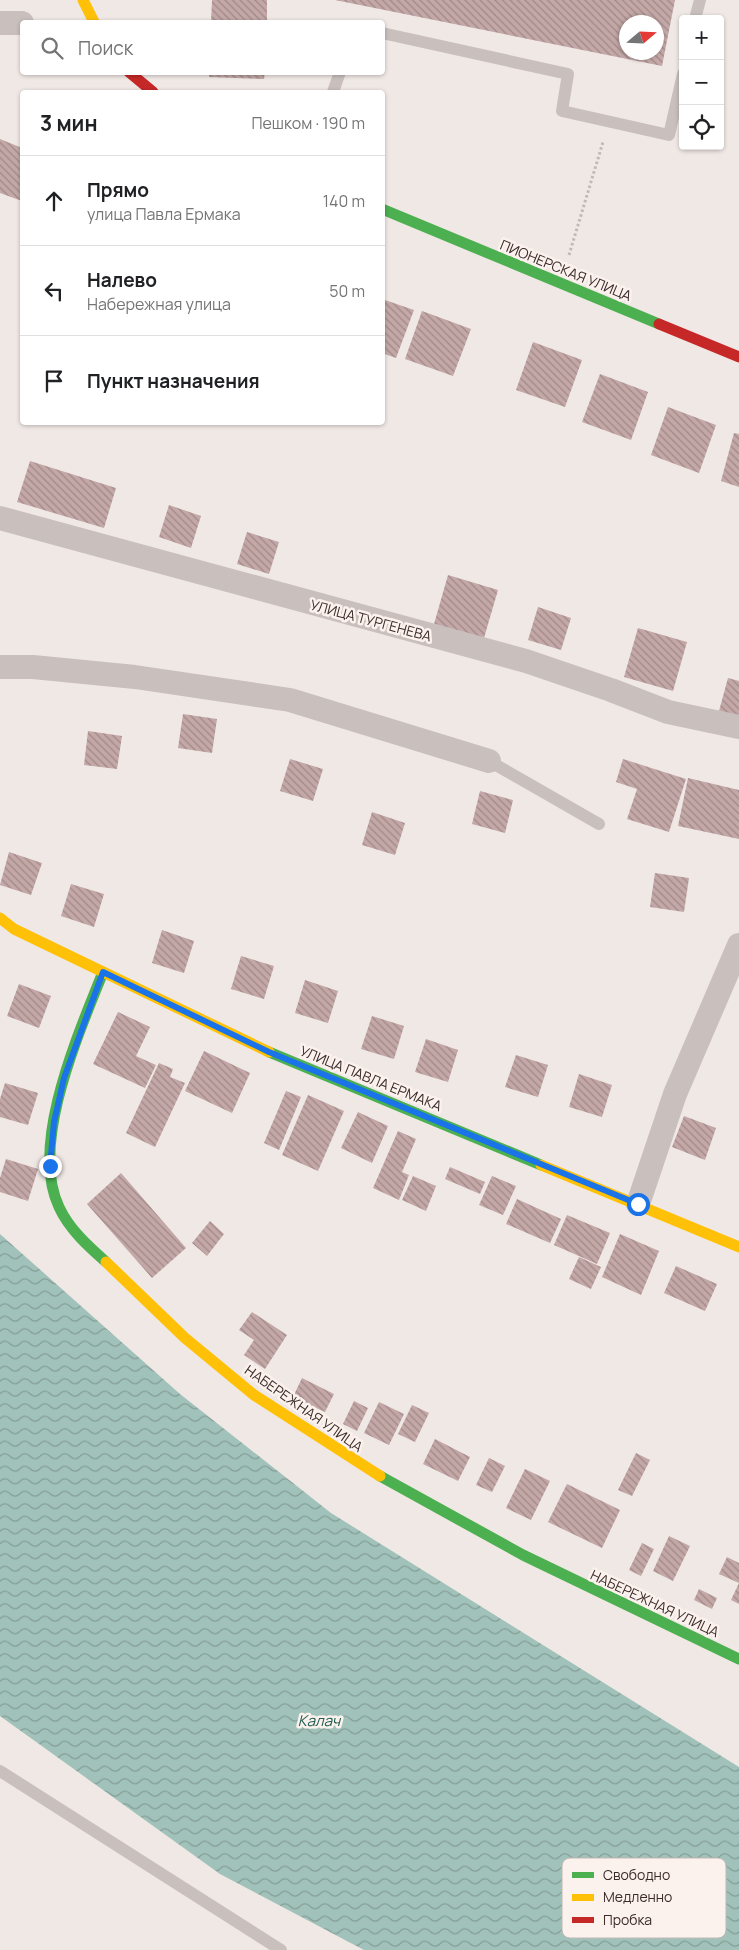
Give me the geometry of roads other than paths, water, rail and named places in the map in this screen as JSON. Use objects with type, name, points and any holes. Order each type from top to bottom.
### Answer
[{"type":"street","points":[[83,0],[93,20]]},
{"type":"street","points":[[0,23],[20,23]]},
{"type":"street","points":[[133,75],[151,90]]},
{"type":"street","name":"ПИОНЕРСКАЯ УЛИЦА","points":[[385,210],[739,357]]},
{"type":"street","name":"УЛИЦА ТУРГЕНЕВА","points":[[0,518],[526,661],[668,712],[739,727]]},
{"type":"street","points":[[0,667],[33,667],[134,677],[290,700],[489,760]]},
{"type":"street","name":"УЛИЦА ПАВЛА ЕРМАКА","points":[[0,918],[14,929],[269,1052],[739,1247]]},
{"type":"street","points":[[638,1204],[675,1094],[739,945]]},
{"type":"street","name":"НАБЕРЕЖНАЯ УЛИЦА","points":[[103,972],[64,1078],[54,1122],[50,1166],[54,1195],[66,1222],[158,1315],[246,1389],[376,1476],[545,1568],[739,1658]]},
{"type":"lane","points":[[696,15],[700,0]]},
{"type":"lane","points":[[385,34],[568,74],[562,111],[668,135],[679,90]]},
{"type":"lane","points":[[334,90],[339,75]]},
{"type":"lane","points":[[489,760],[599,824]]},
{"type":"lane","points":[[0,1771],[281,1950]]},
{"type":"water","name":"Калач","points":[[0,1234],[180,1394],[331,1513],[739,1767],[739,1950],[364,1950],[220,1874],[0,1716]]}]
